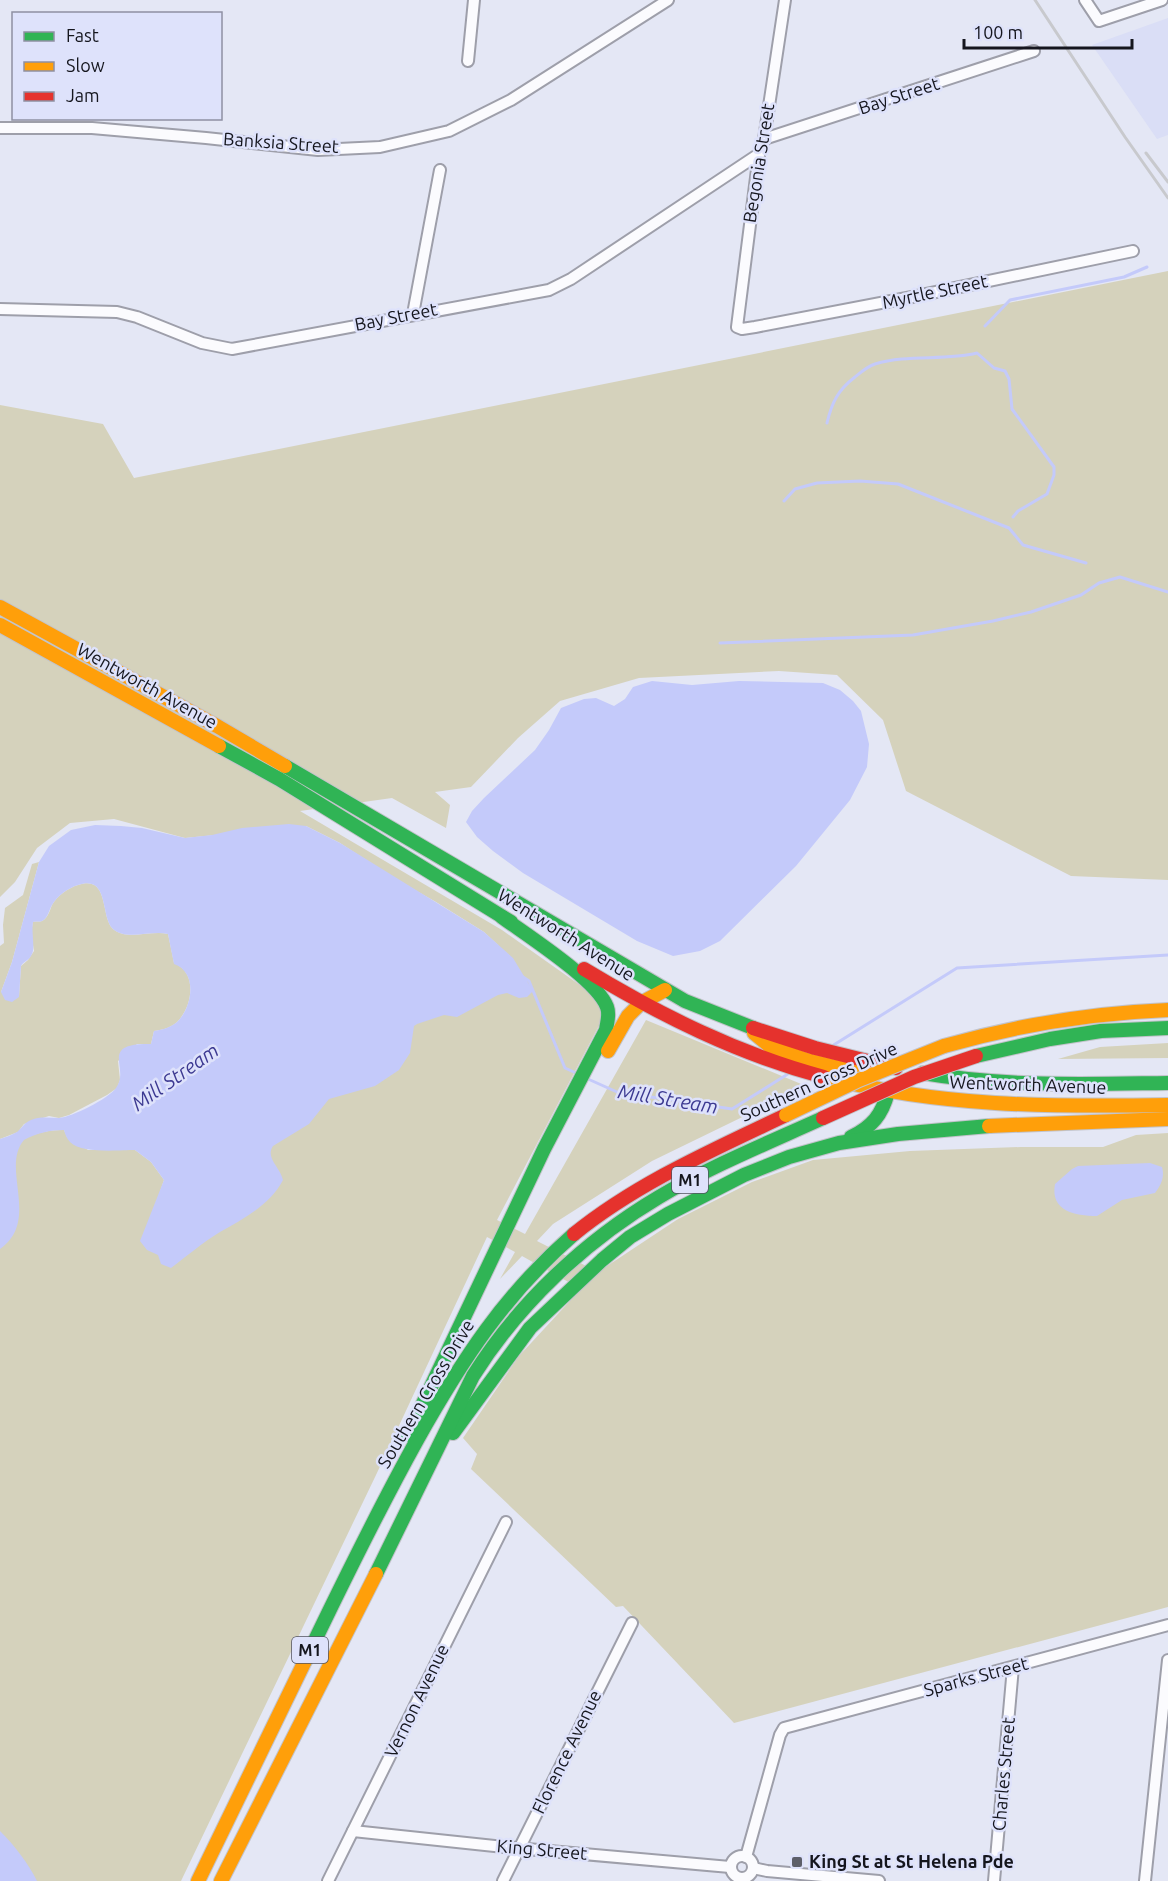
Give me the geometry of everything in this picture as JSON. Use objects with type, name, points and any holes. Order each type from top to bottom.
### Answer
[{"type":"main road","name":"Wentworth Avenue","points":[[0,607],[217,726],[665,990],[685,1001],[747,1027],[825,1056],[940,1077],[1036,1084],[1168,1083]]},
{"type":"main road","name":"Wentworth Avenue","points":[[0,625],[279,779],[641,1004],[741,1050],[788,1066],[806,1066],[888,1092],[956,1102],[1168,1105]]},
{"type":"main road","points":[[502,917],[594,986],[603,998],[609,1014],[593,1069]]},
{"type":"main road","points":[[378,1509],[420,1407],[498,1244],[567,1115],[593,1069],[622,1026],[641,1004],[665,990]]},
{"type":"main road","name":"Southern Cross Drive","points":[[198,1881],[378,1509],[475,1341],[551,1254],[626,1196],[672,1170],[859,1080],[944,1046],[984,1034],[1083,1016],[1168,1010]]},
{"type":"main road","points":[[747,1027],[771,1047],[806,1066],[825,1056],[879,1078],[886,1084],[888,1092],[884,1110],[875,1124],[839,1143]]},
{"type":"main road","name":"Southern Cross Drive","points":[[221,1881],[430,1466],[457,1403],[482,1361],[553,1276],[633,1213],[686,1182],[914,1077],[976,1056],[1060,1037],[1101,1031],[1168,1028]]},
{"type":"main road","points":[[430,1466],[510,1353],[530,1328],[564,1294],[630,1237],[668,1214],[744,1175],[789,1157],[839,1143],[898,1134],[977,1127],[1168,1119]]},
{"type":"street","points":[[468,61],[474,0]]},
{"type":"street","name":"Banksia Street","points":[[0,128],[92,128],[318,150],[380,147],[449,131],[511,100],[668,0]]},
{"type":"street","name":"Begonia Street","points":[[737,327],[759,154],[764,139],[785,0]]},
{"type":"street","points":[[1085,0],[1099,21],[1162,0]]},
{"type":"street","name":"Bay Street","points":[[764,139],[1034,51]]},
{"type":"street","name":"Bay Street","points":[[0,309],[117,312],[137,317],[202,344],[232,349],[549,290],[571,279],[759,154]]},
{"type":"street","points":[[413,314],[440,170]]},
{"type":"street","name":"Myrtle Street","points":[[737,327],[755,327],[912,297],[1133,251]]},
{"type":"street","name":"Vernon Avenue","points":[[328,1881],[506,1522]]},
{"type":"street","name":"Florence Avenue","points":[[503,1881],[632,1623]]},
{"type":"street","name":"Sparks Street","points":[[746,1857],[780,1735],[784,1728],[1168,1625]]},
{"type":"street","points":[[1145,1881],[1168,1660]]},
{"type":"street","name":"Charles Street","points":[[994,1881],[1013,1667]]},
{"type":"street","name":"King Street","points":[[353,1831],[730,1866]]},
{"type":"street","points":[[746,1857],[753,1868],[748,1877],[738,1880],[730,1866],[736,1858],[746,1857]]},
{"type":"street","points":[[753,1868],[879,1881]]},
{"type":"shaded area","points":[[1168,18],[1168,135],[1157,139],[1092,45]]},
{"type":"shaded area","points":[[1168,271],[1168,880],[1071,876],[906,791],[883,720],[837,675],[779,671],[639,678],[560,701],[518,738],[471,787],[435,792],[450,805],[446,828],[392,798],[300,811],[502,930],[594,995],[604,1016],[497,1220],[525,1234],[646,1020],[806,1086],[652,1161],[553,1224],[537,1241],[598,1272],[678,1219],[752,1182],[813,1160],[910,1151],[1103,1147],[1136,1135],[1168,1133],[1168,1607],[734,1723],[623,1606],[616,1607],[471,1469],[477,1454],[463,1438],[519,1356],[581,1289],[522,1256],[500,1279],[515,1252],[487,1237],[376,1475],[181,1881],[0,1881],[0,1238],[12,1208],[4,1172],[9,1152],[24,1139],[54,1130],[64,1130],[67,1137],[88,1150],[135,1150],[151,1162],[164,1180],[153,1212],[498,945],[484,932],[436,902],[340,843],[306,826],[185,838],[114,819],[70,823],[37,848],[15,882],[0,897],[0,405],[103,424],[134,478]]},
{"type":"shaded area","points":[[39,862],[12,962],[1,992],[19,996],[21,966],[34,951],[31,933],[33,922],[44,920],[54,902],[63,893],[74,886],[88,883],[100,891],[109,923],[113,929],[132,935],[168,934],[174,963],[186,973],[189,981],[190,997],[184,1013],[177,1022],[168,1028],[154,1031],[151,1044],[137,1044],[118,1061],[120,1080],[117,1088],[69,1115],[59,1118],[49,1116],[24,1124],[18,1132],[0,1139],[0,946],[4,943],[5,908],[23,895],[32,864]]},
{"type":"shaded area","points":[[1168,1043],[1168,1058],[1058,1059],[1100,1047]]},
{"type":"water","points":[[652,681],[692,685],[739,681],[823,683],[840,690],[861,711],[869,744],[867,767],[850,800],[796,866],[720,941],[700,951],[673,956],[637,941],[523,873],[477,837],[466,822],[484,798],[535,750],[561,708],[584,699],[596,698],[614,706],[625,699],[633,687]]},
{"type":"water","points":[[289,824],[306,826],[340,843],[484,932],[513,958],[533,991],[527,997],[519,998],[507,993],[498,995],[457,1017],[444,1015],[414,1026],[410,1053],[399,1070],[375,1086],[329,1099],[309,1124],[273,1146],[272,1159],[283,1180],[278,1189],[255,1210],[213,1236],[171,1268],[161,1264],[158,1255],[147,1250],[140,1241],[164,1180],[151,1162],[135,1150],[101,1150],[76,1146],[69,1141],[64,1130],[44,1132],[24,1140],[18,1152],[16,1165],[18,1224],[12,1237],[0,1249],[0,1139],[17,1132],[31,1120],[65,1117],[106,1097],[116,1088],[120,1080],[120,1052],[135,1045],[151,1044],[154,1031],[171,1026],[179,1020],[190,997],[189,981],[181,968],[174,964],[168,934],[132,935],[113,929],[109,923],[100,891],[88,883],[74,886],[63,893],[54,902],[44,920],[33,922],[33,949],[30,958],[21,966],[19,997],[12,1002],[5,1000],[1,992],[12,962],[39,862],[49,846],[71,830],[95,825],[142,828],[185,838],[242,828]]},
{"type":"water","points":[[1150,1163],[1162,1167],[1163,1171],[1162,1181],[1155,1193],[1122,1200],[1097,1216],[1073,1213],[1060,1206],[1056,1200],[1055,1184],[1078,1166]]},
{"type":"water","points":[[0,1831],[21,1855],[37,1881],[0,1881]]},
{"type":"waterway","points":[[985,326],[1010,300],[1124,277],[1147,267]]},
{"type":"waterway","points":[[827,423],[840,392],[849,382],[872,365],[900,359],[952,357],[977,353],[994,368],[1005,371],[1009,379],[1012,409],[1054,467],[1054,475],[1047,494],[1018,511],[1013,517]]},
{"type":"waterway","points":[[784,501],[795,489],[817,483],[860,481],[898,484],[1009,528],[1023,545],[1086,563]]},
{"type":"waterway","points":[[720,643],[913,635],[1031,612],[1081,595],[1099,583],[1120,577],[1168,592]]},
{"type":"waterway","name":"Mill Stream","points":[[832,1046],[957,968],[1168,955]]},
{"type":"waterway","name":"Mill Stream","points":[[523,977],[529,981],[565,1068],[576,1073]]},
{"type":"waterway","name":"Mill Stream","points":[[588,1079],[617,1092],[732,1109],[791,1072]]},
{"type":"railway","points":[[1035,0],[1168,198]]},
{"type":"railway","points":[[1146,153],[1168,182]]},
{"type":"traffic: fast","points":[[219,746],[279,779],[511,922]]},
{"type":"traffic: fast","points":[[285,766],[685,1001],[753,1028]]},
{"type":"traffic: fast","points":[[408,1435],[544,1149],[606,1030],[607,1007],[590,984],[502,917]]},
{"type":"traffic: fast","points":[[976,1056],[1050,1039],[1101,1031],[1168,1028]]},
{"type":"traffic: fast","points":[[923,1073],[1014,1083],[1168,1083]]},
{"type":"traffic: fast","points":[[851,1137],[865,1129],[875,1119],[883,1107],[888,1092]]},
{"type":"traffic: fast","points":[[376,1574],[473,1376],[511,1323],[533,1299],[605,1233],[659,1197],[719,1165],[823,1118]]},
{"type":"traffic: fast","points":[[453,1433],[530,1328],[602,1260],[630,1237],[668,1214],[744,1175],[789,1157],[839,1143],[898,1134],[989,1126]]},
{"type":"traffic: fast","points":[[305,1661],[388,1494],[417,1440],[468,1356],[505,1305],[549,1257],[574,1234]]},
{"type":"traffic: slow","points":[[0,607],[217,726],[285,766]]},
{"type":"traffic: slow","points":[[0,625],[219,746]]},
{"type":"traffic: slow","points":[[608,1051],[628,1016],[641,1003],[665,990]]},
{"type":"traffic: slow","points":[[944,1046],[1055,1021],[1168,1010]]},
{"type":"traffic: slow","points":[[754,1033],[771,1047],[807,1060],[873,1076]]},
{"type":"traffic: slow","points":[[786,1115],[859,1080],[944,1046]]},
{"type":"traffic: slow","points":[[824,1077],[867,1087],[953,1100],[1080,1106],[1168,1105]]},
{"type":"traffic: slow","points":[[989,1126],[1168,1119]]},
{"type":"traffic: slow","points":[[221,1881],[376,1574]]},
{"type":"traffic: slow","points":[[198,1881],[305,1661]]},
{"type":"traffic: jam","points":[[584,969],[700,1032],[761,1057],[824,1077]]},
{"type":"traffic: jam","points":[[753,1028],[815,1048],[896,1068]]},
{"type":"traffic: jam","points":[[823,1118],[914,1077],[976,1056]]},
{"type":"traffic: jam","points":[[574,1234],[650,1183],[786,1115]]},
{"type":"place","name":"King St at St Helena Pde","points":[[797,1862]]}]
